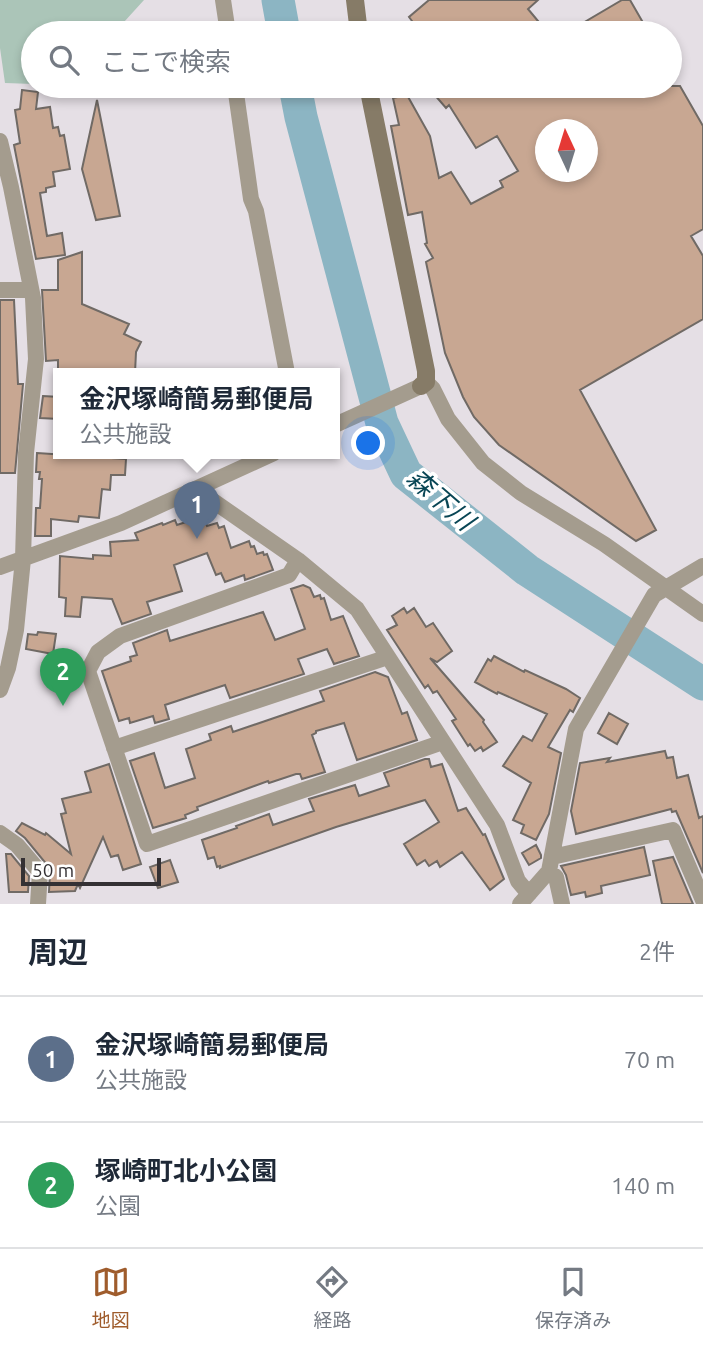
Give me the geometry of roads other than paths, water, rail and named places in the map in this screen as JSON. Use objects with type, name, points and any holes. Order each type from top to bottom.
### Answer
[{"type":"street","points":[[223,0],[226,21]]},
{"type":"street","points":[[355,0],[358,21]]},
{"type":"street","points":[[237,98],[251,199],[256,211],[286,368]]},
{"type":"street","points":[[370,98],[426,371],[424,384]]},
{"type":"street","points":[[0,141],[6,187],[31,290],[36,359],[26,453],[23,559],[16,630],[0,690]]},
{"type":"street","points":[[0,290],[31,290]]},
{"type":"street","points":[[340,423],[424,384]]},
{"type":"street","points":[[424,384],[433,389],[448,419],[483,463],[521,493],[604,544],[660,591],[703,614]]},
{"type":"street","points":[[0,567],[121,523],[261,459]]},
{"type":"street","points":[[196,489],[298,560],[357,609],[496,825],[525,899]]},
{"type":"street","points":[[298,560],[289,575],[120,636],[98,652],[88,671],[147,844],[443,742]]},
{"type":"street","points":[[525,899],[551,864],[576,729],[660,591],[703,566]]},
{"type":"street","points":[[114,748],[388,657]]},
{"type":"street","points":[[551,864],[673,830],[703,900]]},
{"type":"street","points":[[0,833],[18,845],[40,872],[38,904]]},
{"type":"street","points":[[551,864],[562,904]]},
{"type":"waterway","name":"森下川","points":[[278,0],[282,21]]},
{"type":"waterway","name":"森下川","points":[[297,98],[382,423],[406,474],[527,570],[703,684]]},
{"type":"place","name":"金沢塚崎簡易郵便局","points":[[197,539]]},
{"type":"place","name":"塚崎町北小公園","points":[[63,706]]}]
